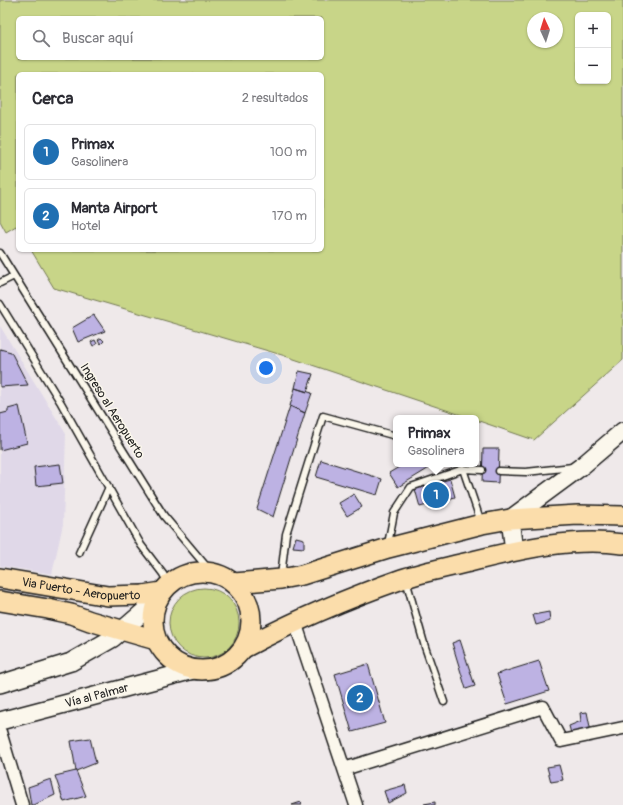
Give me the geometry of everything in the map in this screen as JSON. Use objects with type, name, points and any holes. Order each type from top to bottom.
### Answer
[{"type":"main road","points":[[510,519],[582,466],[623,431]]},
{"type":"main road","points":[[234,583],[281,579],[302,575],[388,548],[482,524],[510,519],[578,515],[623,516]]},
{"type":"main road","points":[[510,519],[514,551]]},
{"type":"main road","points":[[244,648],[295,622],[405,578],[514,551],[582,542],[623,544]]},
{"type":"main road","points":[[0,684],[71,662],[95,650],[113,638],[163,592],[179,578],[190,574],[203,572],[215,574],[225,578],[234,583],[243,594],[250,607],[252,621],[250,635],[244,648],[227,664],[211,669],[193,670],[171,660],[156,640],[153,627],[154,613],[163,592]]},
{"type":"main road","name":"Via Puerto - Aeropuerto","points":[[0,578],[108,596],[143,595],[163,592]]},
{"type":"main road","name":"Via Puerto - Aeropuerto","points":[[0,601],[71,614],[90,622],[156,640]]},
{"type":"main road","name":"Vía al Palmar","points":[[0,721],[193,670]]},
{"type":"street","points":[[295,622],[356,805]]},
{"type":"street","points":[[344,769],[543,707],[561,741],[623,728]]},
{"type":"street","points":[[0,732],[22,805]]},
{"type":"lane","name":"Ingreso al Aeropuerto","points":[[0,253],[164,516],[206,566],[215,574]]},
{"type":"lane","points":[[0,283],[14,276]]},
{"type":"lane","points":[[0,304],[61,403],[142,545],[163,574],[163,592]]},
{"type":"lane","points":[[281,579],[286,534],[324,416],[393,435]]},
{"type":"lane","points":[[499,471],[526,472],[582,466]]},
{"type":"lane","points":[[463,470],[482,524]]},
{"type":"lane","points":[[388,548],[394,513],[411,487],[463,470],[482,470]]},
{"type":"lane","points":[[78,553],[109,487]]},
{"type":"lane","points":[[405,578],[425,647],[444,702]]},
{"type":"shaded area","points":[[0,326],[66,434],[63,524],[52,574],[0,566]]},
{"type":"green space","points":[[0,0],[623,0],[623,360],[534,440],[479,421],[479,415],[461,415],[282,355],[54,288],[32,252],[324,252],[324,72],[16,72],[16,226],[6,232],[0,221]]},
{"type":"green space","points":[[204,588],[217,591],[229,598],[236,610],[239,623],[236,636],[229,648],[217,655],[204,658],[191,655],[179,648],[172,636],[169,623],[172,610],[179,598],[191,591]]},
{"type":"building","points":[[94,315],[105,331],[78,342],[72,328]]},
{"type":"building","points":[[101,338],[104,341],[101,344],[98,340]]},
{"type":"building","points":[[95,340],[97,344],[93,346],[91,342]]},
{"type":"building","points":[[0,349],[11,352],[28,385],[0,387]]},
{"type":"building","points":[[299,371],[313,374],[307,392],[295,388]]},
{"type":"building","points":[[295,388],[312,393],[305,413],[290,406]]},
{"type":"building","points":[[19,406],[27,443],[0,450],[0,414],[8,412],[8,409]]},
{"type":"building","points":[[290,406],[305,413],[273,517],[257,509]]},
{"type":"building","points":[[483,449],[499,449],[498,483],[482,482]]},
{"type":"building","points":[[321,460],[382,479],[377,495],[316,477]]},
{"type":"building","points":[[60,464],[63,483],[36,486],[34,467]]},
{"type":"building","points":[[399,467],[431,467],[398,487],[389,473]]},
{"type":"building","points":[[450,479],[455,497],[420,507],[415,489]]},
{"type":"building","points":[[354,494],[362,507],[347,516],[339,503]]},
{"type":"building","points":[[296,537],[304,539],[304,548],[293,547]]},
{"type":"building","points":[[549,612],[550,621],[536,625],[533,615]]},
{"type":"building","points":[[460,640],[475,686],[466,689],[452,643]]},
{"type":"building","points":[[539,661],[549,691],[507,704],[497,674]]},
{"type":"building","points":[[368,664],[385,723],[352,732],[335,674]]},
{"type":"building","points":[[587,712],[591,732],[572,737],[569,726],[581,721],[580,713]]},
{"type":"building","points":[[90,738],[96,763],[76,771],[71,741]]},
{"type":"building","points":[[559,765],[563,780],[551,782],[547,767]]},
{"type":"building","points":[[76,771],[86,796],[64,802],[55,776]]},
{"type":"building","points":[[51,779],[55,795],[31,805],[28,787]]},
{"type":"building","points":[[405,785],[407,793],[388,803],[384,791]]},
{"type":"building","points":[[301,802],[302,805],[292,805]]},
{"type":"building","points":[[435,802],[435,805],[424,804]]},
{"type":"place","name":"Primax","points":[[436,495]]},
{"type":"place","name":"Manta Airport","points":[[360,698]]}]
